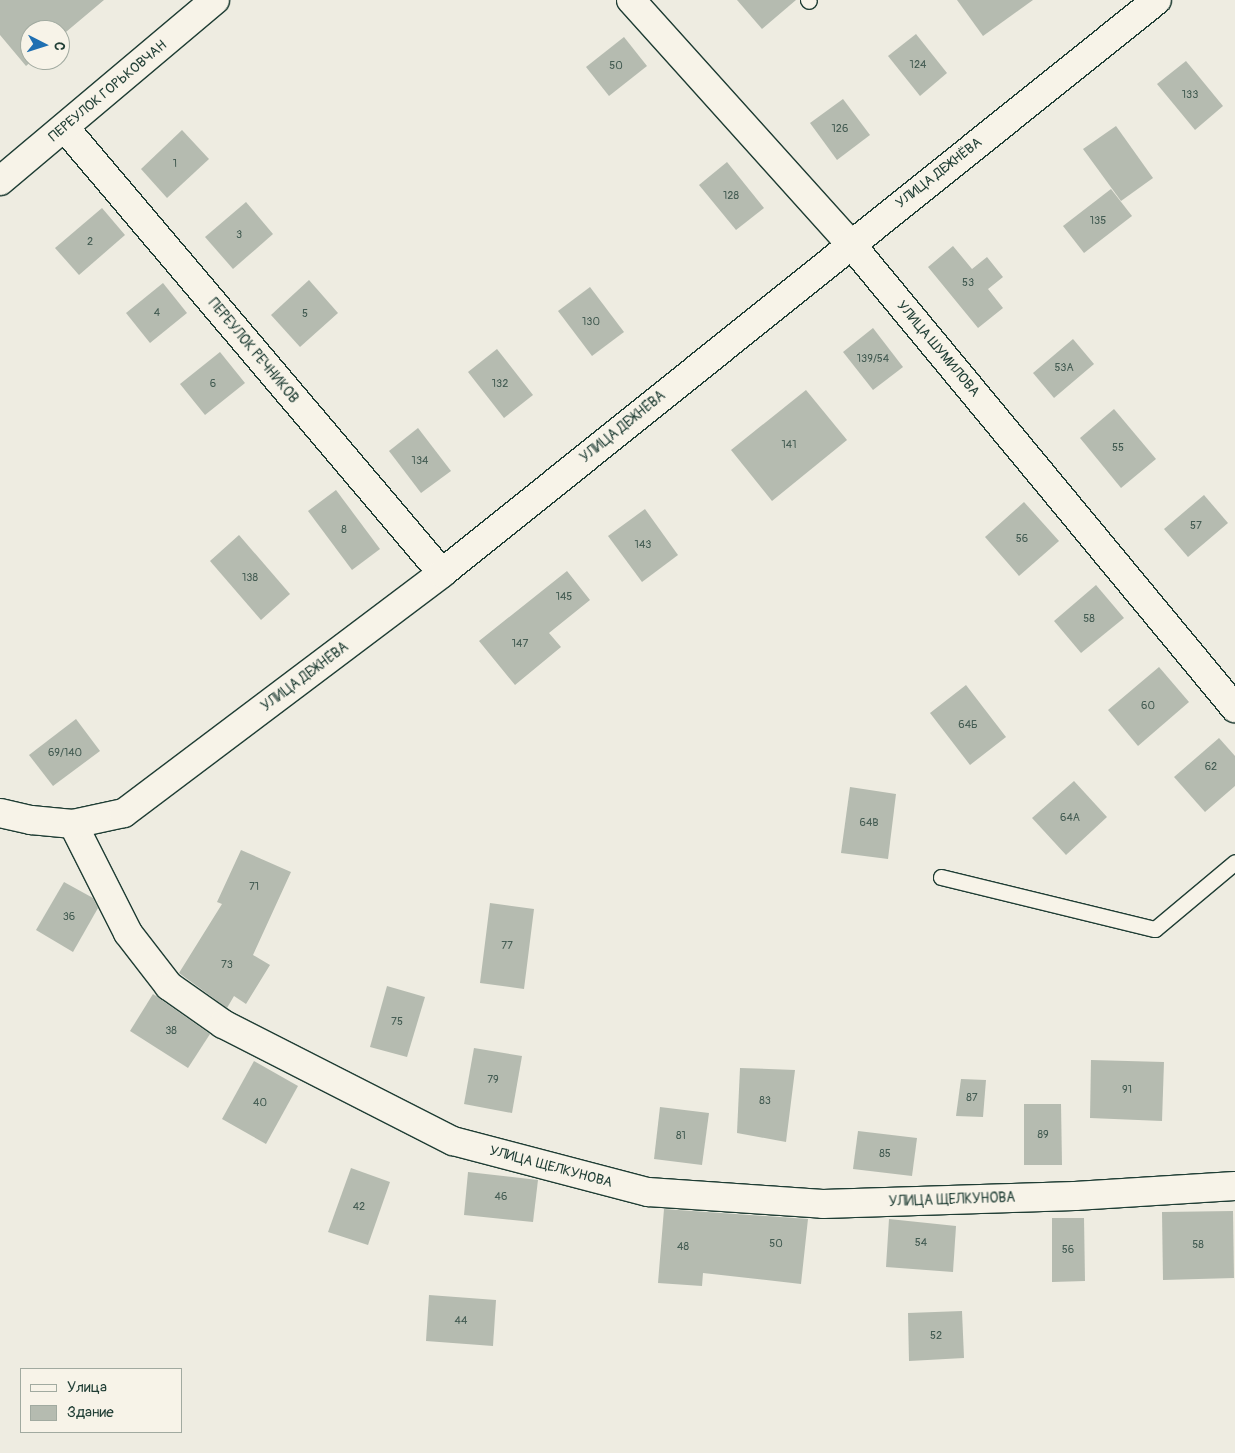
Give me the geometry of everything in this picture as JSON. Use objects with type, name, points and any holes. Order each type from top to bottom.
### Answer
[{"type":"street","name":"ПЕРЕУЛОК ГОРЬКОВЧАН","points":[[0,180],[65,128],[215,0]]},
{"type":"street","name":"УЛИЦА ШУМИЛОВА","points":[[630,0],[850,244],[1235,708]]},
{"type":"street","name":"УЛИЦА ДЕЖНЁВА","points":[[74,824],[124,813],[442,573],[850,244],[1157,0]]},
{"type":"street","name":"ПЕРЕУЛОК РЕЧНИКОВ","points":[[65,128],[442,573]]},
{"type":"street","points":[[0,813],[31,820],[74,824]]},
{"type":"street","name":"УЛИЦА ЩЕЛКУНОВА","points":[[74,824],[128,933],[169,986],[223,1024],[453,1141],[648,1192],[823,1204],[1075,1196],[1235,1186]]},
{"type":"lane","points":[[941,877],[1155,929],[1235,862]]},
{"type":"building","points":[[0,0],[104,0],[70,29],[70,20],[20,20],[20,59],[0,35]]},
{"type":"building","points":[[737,0],[796,0],[762,29]]},
{"type":"building","points":[[957,0],[1033,0],[983,36]]},
{"type":"building","points":[[916,34],[947,73],[920,96],[888,56]]},
{"type":"building","points":[[624,37],[647,66],[609,96],[586,67]]},
{"type":"building","points":[[1186,61],[1223,106],[1195,130],[1157,84]]},
{"type":"building","points":[[843,99],[870,135],[837,160],[810,123]]},
{"type":"building","points":[[1116,126],[1153,178],[1121,201],[1083,149]]},
{"type":"building","points":[[182,130],[209,159],[167,198],[141,169]]},
{"type":"building","points":[[727,162],[764,208],[736,230],[699,185]]},
{"type":"building","points":[[1111,189],[1132,216],[1084,253],[1063,226]]},
{"type":"building","points":[[246,202],[273,234],[233,269],[205,237]]},
{"type":"building","points":[[102,208],[125,235],[79,275],[55,248]]},
{"type":"building","points":[[953,246],[972,269],[987,257],[1003,277],[988,289],[1003,308],[978,328],[928,267]]},
{"type":"building","points":[[309,280],[338,313],[300,347],[271,315]]},
{"type":"building","points":[[163,283],[187,313],[150,343],[126,313]]},
{"type":"building","points":[[590,287],[624,332],[592,356],[558,311]]},
{"type":"building","points":[[873,328],[903,367],[873,390],[843,352]]},
{"type":"building","points":[[1073,339],[1094,364],[1054,398],[1033,373]]},
{"type":"building","points":[[497,349],[533,395],[504,418],[468,372]]},
{"type":"building","points":[[220,352],[245,383],[205,415],[180,384]]},
{"type":"building","points":[[806,390],[847,440],[772,501],[731,450]]},
{"type":"building","points":[[1114,409],[1156,459],[1121,488],[1080,438]]},
{"type":"building","points":[[418,428],[451,471],[421,493],[389,451]]},
{"type":"building","points":[[336,490],[380,549],[352,570],[308,511]]},
{"type":"building","points":[[1204,495],[1228,523],[1188,557],[1164,529]]},
{"type":"building","points":[[1024,502],[1059,541],[1019,576],[985,537]]},
{"type":"building","points":[[645,509],[678,555],[642,582],[608,536]]},
{"type":"building","points":[[239,535],[290,594],[261,620],[210,561]]},
{"type":"building","points":[[567,571],[590,600],[549,633],[561,647],[515,685],[479,641]]},
{"type":"building","points":[[1096,585],[1124,618],[1081,653],[1054,621]]},
{"type":"building","points":[[1159,667],[1189,702],[1138,746],[1108,710]]},
{"type":"building","points":[[966,685],[1006,737],[970,765],[930,713]]},
{"type":"building","points":[[76,719],[100,751],[53,786],[29,755]]},
{"type":"building","points":[[1219,738],[1235,756],[1235,786],[1205,812],[1174,777]]},
{"type":"building","points":[[1074,781],[1107,817],[1066,855],[1032,818]]},
{"type":"building","points":[[850,787],[896,794],[888,859],[841,853]]},
{"type":"building","points":[[241,850],[291,872],[253,955],[270,965],[246,1004],[234,996],[227,1008],[179,973],[222,904],[217,902]]},
{"type":"building","points":[[64,882],[93,898],[98,908],[73,952],[36,930]]},
{"type":"building","points":[[490,903],[534,909],[524,989],[480,983]]},
{"type":"building","points":[[387,986],[425,997],[407,1057],[370,1047]]},
{"type":"building","points":[[153,994],[210,1034],[188,1068],[130,1031]]},
{"type":"building","points":[[474,1048],[522,1056],[512,1113],[464,1104]]},
{"type":"building","points":[[1091,1060],[1164,1062],[1162,1121],[1090,1118]]},
{"type":"building","points":[[254,1061],[298,1086],[266,1144],[222,1119]]},
{"type":"building","points":[[740,1068],[795,1070],[786,1142],[737,1133]]},
{"type":"building","points":[[961,1079],[986,1080],[983,1117],[956,1116]]},
{"type":"building","points":[[1024,1104],[1061,1104],[1062,1165],[1024,1165]]},
{"type":"building","points":[[660,1107],[709,1113],[702,1165],[654,1159]]},
{"type":"building","points":[[858,1131],[917,1138],[912,1176],[853,1169]]},
{"type":"building","points":[[351,1168],[390,1182],[368,1245],[328,1232]]},
{"type":"building","points":[[468,1172],[538,1180],[533,1222],[464,1215]]},
{"type":"building","points":[[664,1209],[808,1219],[801,1284],[703,1273],[702,1286],[658,1283]]},
{"type":"building","points":[[1233,1211],[1234,1278],[1163,1280],[1162,1212]]},
{"type":"building","points":[[1052,1218],[1084,1218],[1085,1281],[1052,1282]]},
{"type":"building","points":[[889,1219],[956,1226],[953,1272],[886,1267]]},
{"type":"building","points":[[429,1295],[496,1300],[493,1346],[426,1341]]},
{"type":"building","points":[[962,1311],[964,1358],[909,1361],[908,1313]]}]
